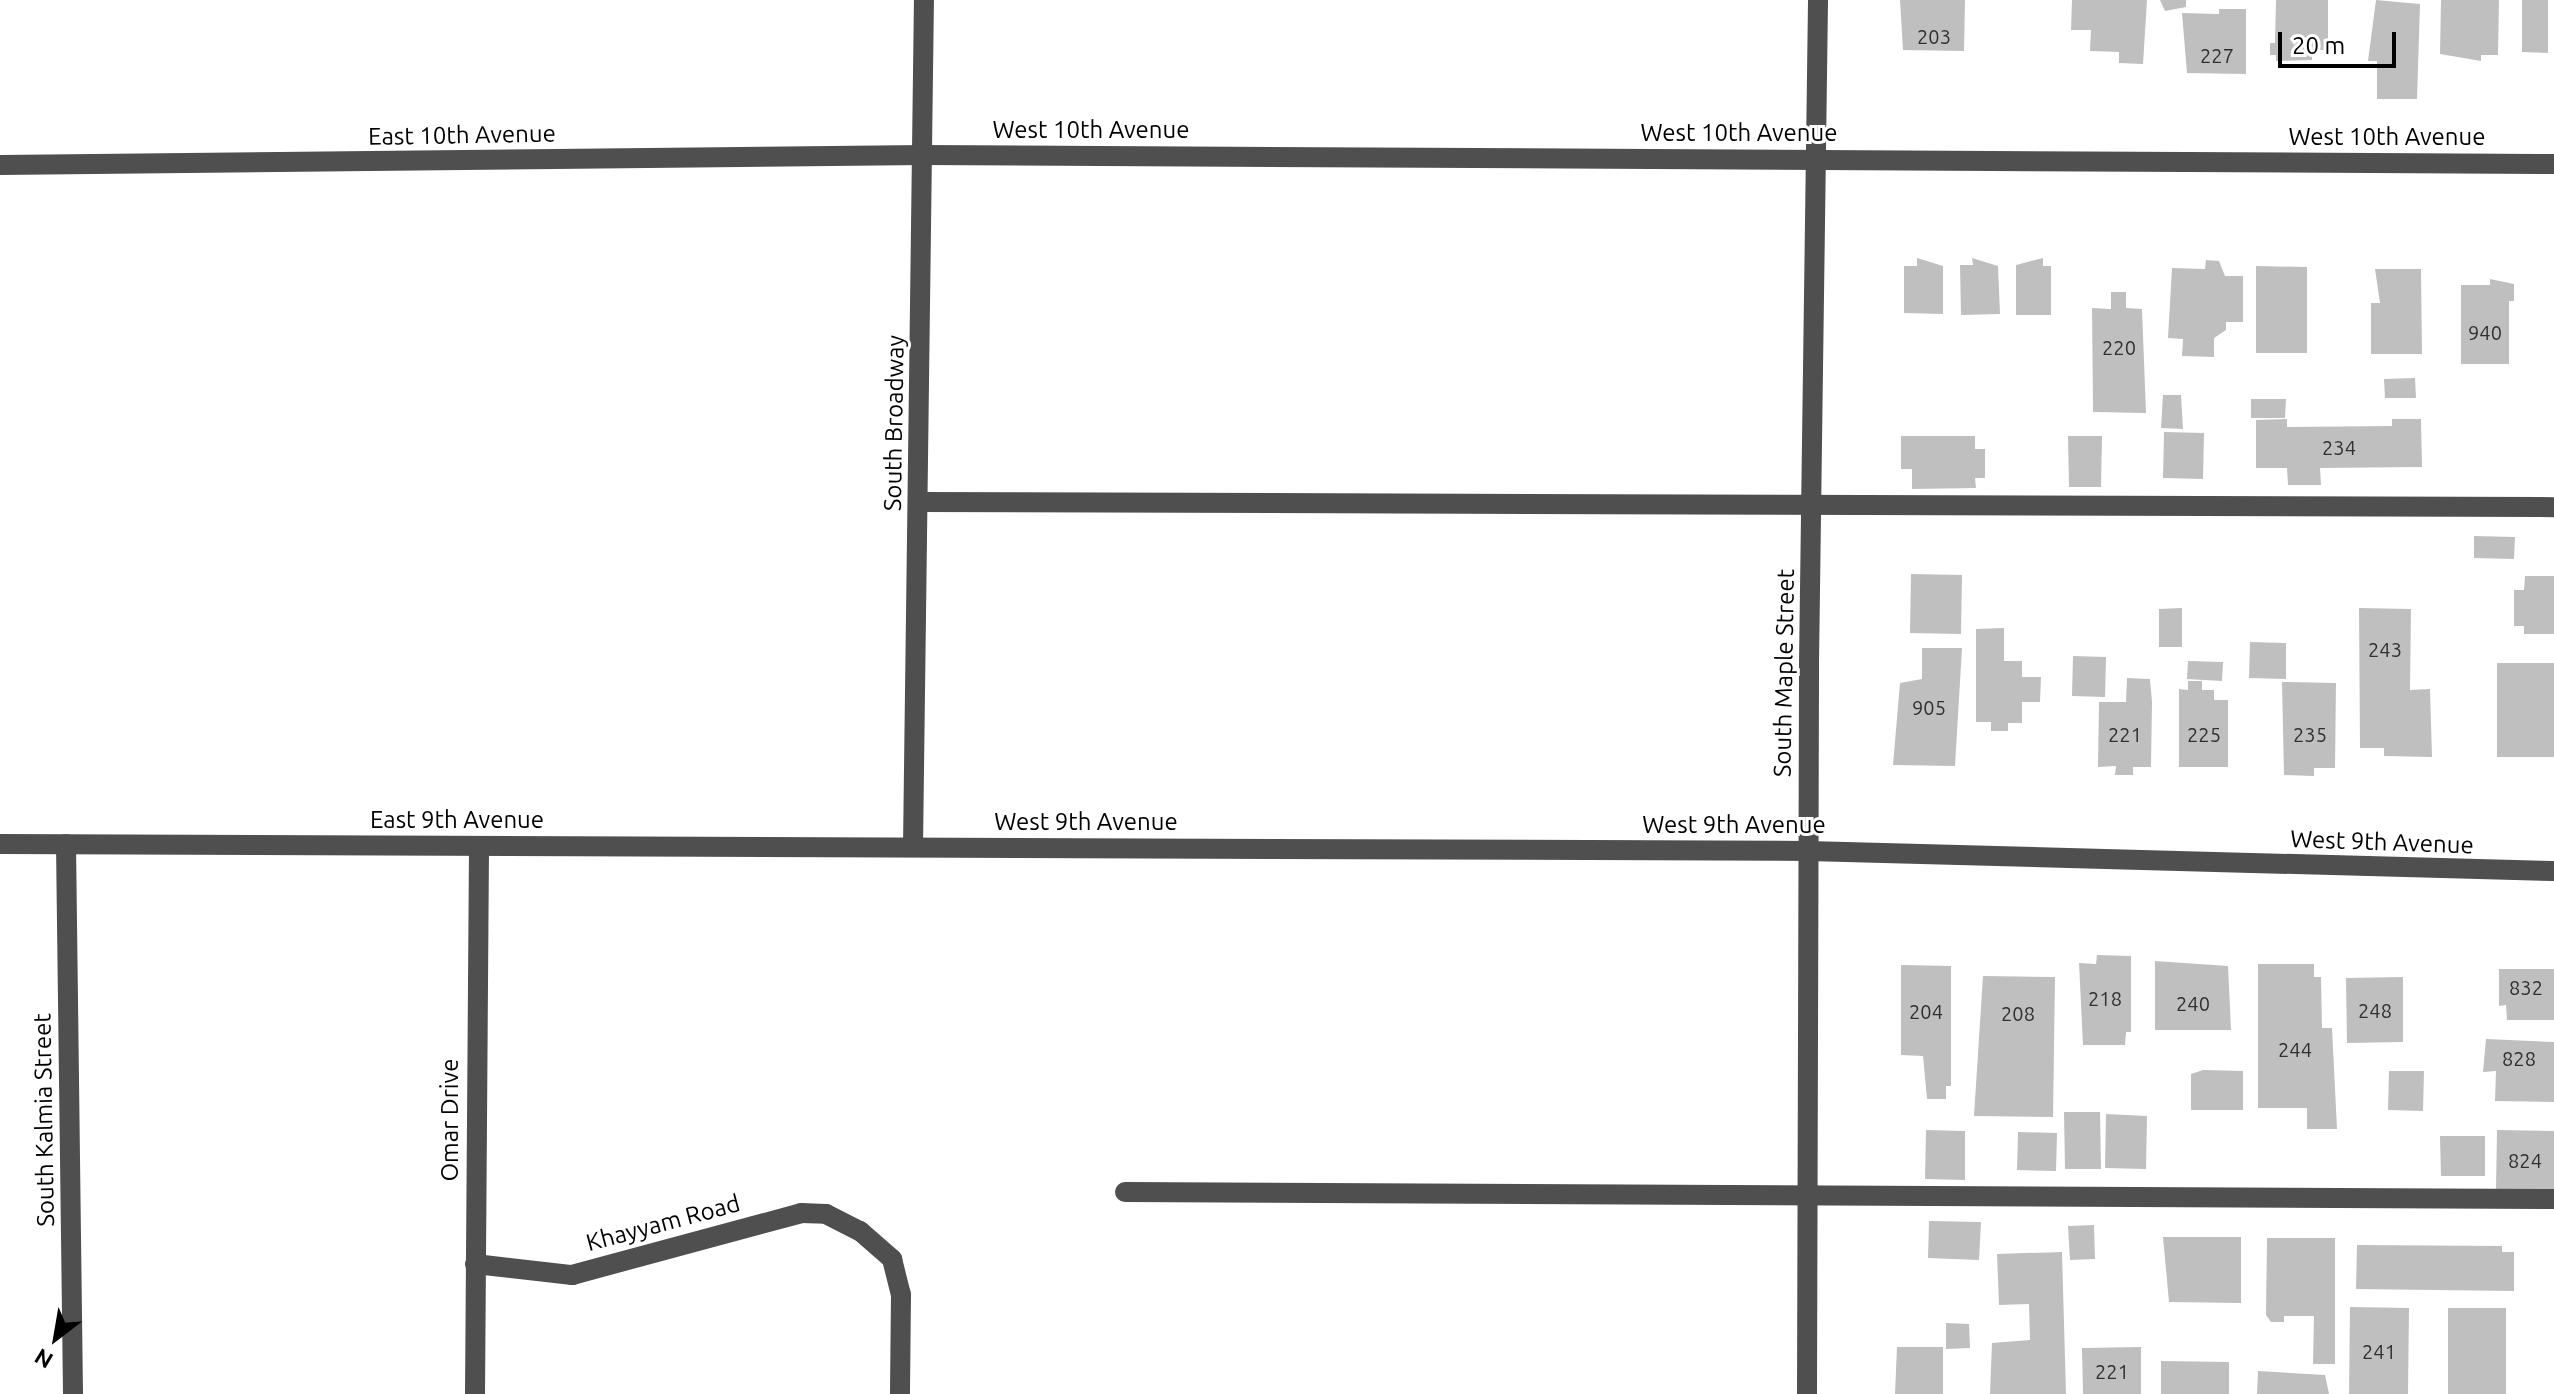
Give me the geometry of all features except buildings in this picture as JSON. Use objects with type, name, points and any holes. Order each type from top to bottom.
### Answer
[{"type":"street","name":"South Broadway","points":[[913,847],[924,0]]},
{"type":"street","name":"South Maple Street","points":[[1807,1394],[1808,851],[1819,160],[1818,0]]},
{"type":"street","name":"West 10th Avenue","points":[[924,155],[2554,164]]},
{"type":"street","name":"East 10th Avenue","points":[[0,165],[924,155]]},
{"type":"street","points":[[919,502],[2554,507]]},
{"type":"street","name":"East 9th Avenue","points":[[0,844],[913,847]]},
{"type":"street","name":"South Kalmia Street","points":[[66,844],[73,1394]]},
{"type":"street","name":"Omar Drive","points":[[475,1394],[479,847]]},
{"type":"street","name":"West 9th Avenue","points":[[913,847],[1808,851],[2554,871]]},
{"type":"street","points":[[1125,1192],[2554,1199]]},
{"type":"street","name":"Khayyam Road","points":[[475,1264],[572,1275],[801,1213],[826,1214],[860,1231],[892,1259],[901,1294],[900,1394]]}]
